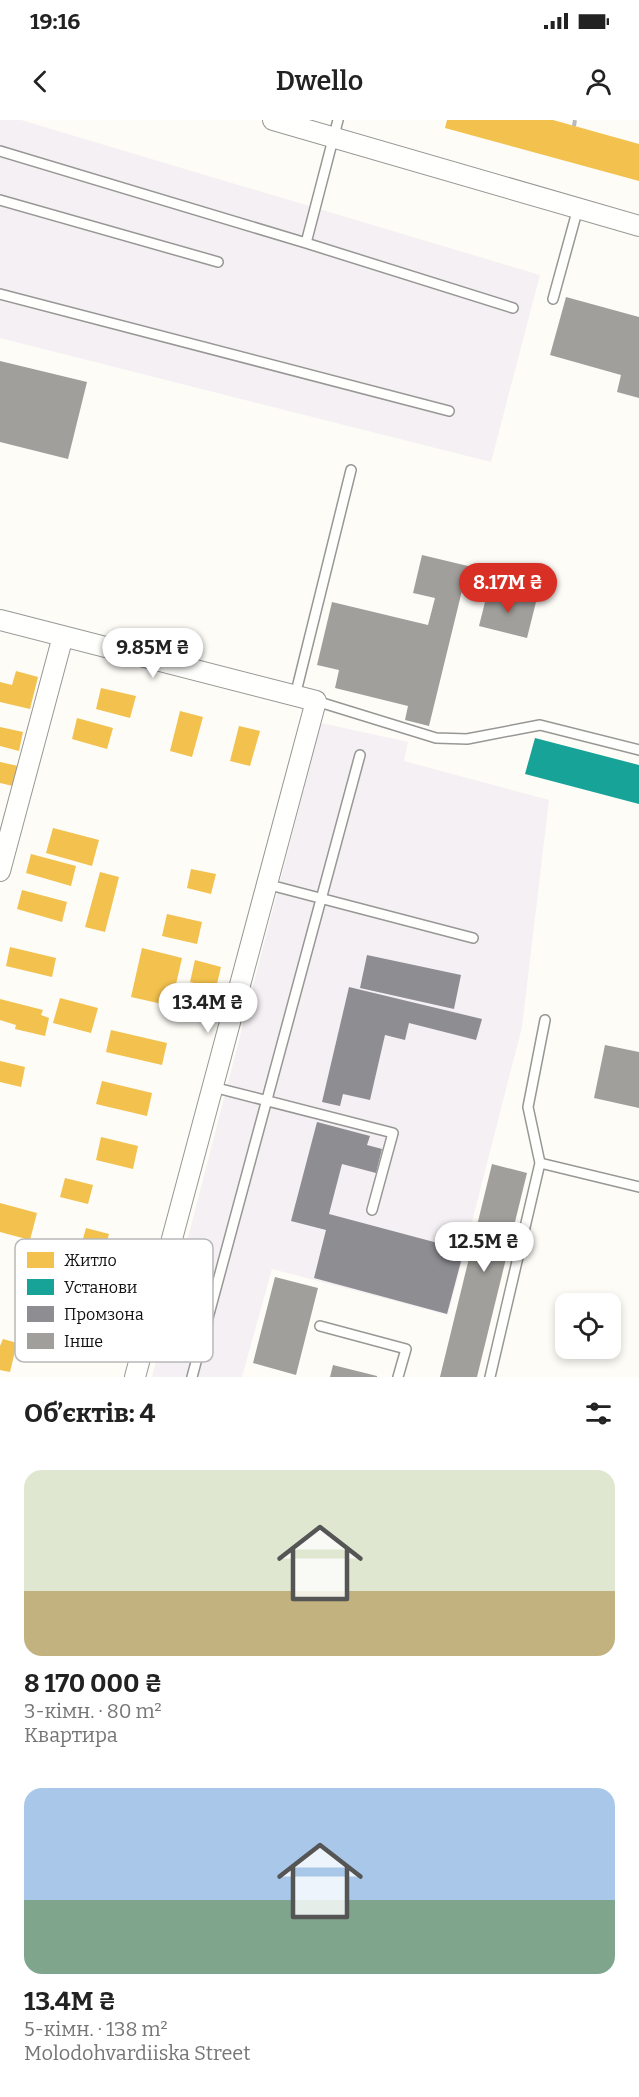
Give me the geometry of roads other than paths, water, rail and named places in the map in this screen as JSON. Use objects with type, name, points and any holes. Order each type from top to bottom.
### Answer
[{"type":"street","points":[[273,120],[336,128],[639,226]]},
{"type":"street","points":[[0,620],[316,701],[172,1239]]},
{"type":"street","points":[[0,871],[63,636]]},
{"type":"street","points":[[135,1377],[139,1362]]},
{"type":"lane","points":[[306,243],[336,128]]},
{"type":"lane","points":[[0,151],[513,308]]},
{"type":"lane","points":[[0,200],[218,262]]},
{"type":"lane","points":[[553,299],[578,208]]},
{"type":"lane","points":[[0,294],[449,411]]},
{"type":"lane","points":[[295,696],[351,470]]},
{"type":"lane","points":[[316,701],[436,738],[466,739],[540,725],[639,750]]},
{"type":"lane","points":[[213,1300],[360,754]]},
{"type":"lane","points":[[266,884],[473,938]]},
{"type":"lane","points":[[490,1377],[540,1163],[528,1107],[545,1020]]},
{"type":"lane","points":[[213,1087],[393,1133],[372,1210]]},
{"type":"lane","points":[[540,1163],[639,1187]]},
{"type":"lane","points":[[320,1326],[406,1348],[398,1377]]},
{"type":"lane","points":[[192,1377],[196,1362]]}]
